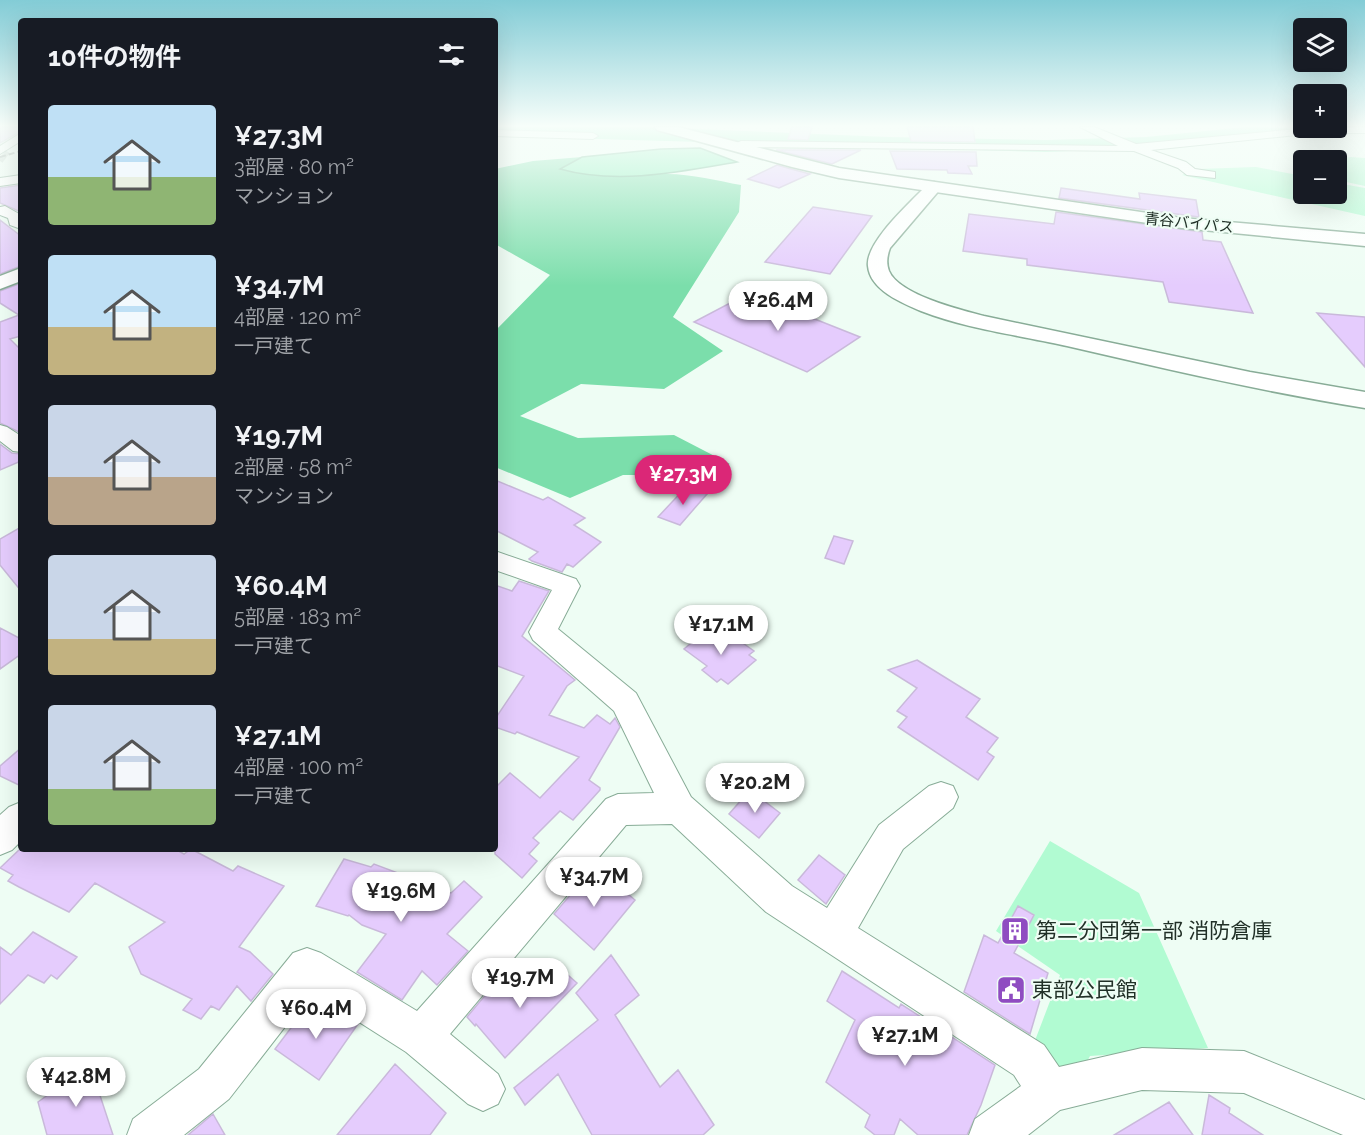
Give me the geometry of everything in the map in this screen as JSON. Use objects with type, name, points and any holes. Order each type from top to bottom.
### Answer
[{"type":"main road","name":"青谷バイパス","points":[[892,180],[1182,223],[1365,240]]},
{"type":"main road","points":[[934,187],[881,247],[876,256],[875,264],[879,275],[910,298],[961,315],[1236,378],[1365,400]]},
{"type":"main road","points":[[0,283],[18,275]]},
{"type":"street","points":[[0,187],[18,184]]},
{"type":"street","points":[[0,211],[5,210],[15,216],[15,222],[18,224]]},
{"type":"street","points":[[498,561],[567,586],[543,632],[625,702],[679,808],[779,899],[1029,1060],[1050,1090]]},
{"type":"street","points":[[833,934],[891,837],[941,797]]},
{"type":"street","points":[[421,1037],[618,810],[679,808]]},
{"type":"street","points":[[0,838],[18,821]]},
{"type":"street","points":[[149,1135],[214,1084],[307,967],[421,1037],[483,1089]]},
{"type":"street","points":[[991,1135],[1050,1090],[1142,1069],[1244,1072],[1365,1122]]},
{"type":"shaded area","points":[[498,180],[715,180],[741,185],[739,212],[673,317],[723,351],[664,389],[581,384],[520,416],[578,438],[674,435],[730,464],[700,475],[623,475],[570,498],[498,468],[498,328],[550,275],[498,246]]},
{"type":"shaded area","points":[[1204,180],[1293,180],[1293,200]]},
{"type":"shaded area","points":[[1347,180],[1365,180],[1365,186],[1347,182]]},
{"type":"shaded area","points":[[1347,185],[1365,188],[1365,216],[1311,204],[1347,204]]},
{"type":"shaded area","points":[[1050,841],[1139,893],[1208,1048],[1090,1056],[1075,1084],[1031,1051],[1060,975],[996,931]]},
{"type":"building","points":[[751,180],[797,180],[779,188]]},
{"type":"building","points":[[18,185],[18,211],[0,203],[0,188]]},
{"type":"building","points":[[1061,188],[1140,199],[1139,193],[1196,200],[1199,217],[1059,198]]},
{"type":"building","points":[[813,207],[872,216],[830,274],[765,262]]},
{"type":"building","points":[[1056,212],[1202,232],[1203,240],[1221,242],[1253,313],[1169,302],[1163,282],[1027,265],[1027,259],[963,251],[969,214],[1054,224]]},
{"type":"building","points":[[0,220],[18,234],[18,267],[0,274]]},
{"type":"building","points":[[18,284],[18,314],[0,303],[0,291]]},
{"type":"building","points":[[749,293],[860,337],[807,372],[694,322]]},
{"type":"building","points":[[1317,313],[1365,317],[1365,367]]},
{"type":"building","points":[[18,315],[18,337],[10,339],[18,347],[18,432],[0,423],[0,322]]},
{"type":"building","points":[[0,444],[12,453],[18,454],[18,462],[0,470]]},
{"type":"building","points":[[498,481],[543,500],[548,497],[585,518],[574,525],[601,542],[573,567],[567,564],[562,572],[529,559],[538,552],[498,532]]},
{"type":"building","points":[[686,487],[707,494],[680,525],[658,517]]},
{"type":"building","points":[[18,529],[18,587],[0,565],[0,539]]},
{"type":"building","points":[[834,536],[853,541],[844,564],[825,558]]},
{"type":"building","points":[[519,581],[549,591],[522,636],[575,680],[567,686],[549,715],[584,728],[597,715],[610,724],[615,718],[620,727],[589,780],[600,790],[573,820],[560,811],[533,838],[539,843],[529,854],[537,861],[522,878],[495,854],[498,852],[498,785],[510,773],[540,798],[579,757],[517,732],[515,734],[498,728],[498,715],[524,676],[498,666],[498,586],[512,591]]},
{"type":"building","points":[[0,628],[18,637],[18,656],[0,669]]},
{"type":"building","points":[[707,630],[719,639],[727,632],[754,651],[749,655],[756,660],[728,684],[721,679],[717,682],[702,670],[707,666],[684,649]]},
{"type":"building","points":[[917,660],[980,699],[966,717],[998,738],[987,752],[994,757],[978,780],[898,727],[907,717],[897,711],[917,688],[888,670]]},
{"type":"building","points":[[18,751],[18,785],[0,776],[0,766]]},
{"type":"building","points":[[750,790],[780,813],[759,838],[729,814]]},
{"type":"building","points":[[18,851],[180,852],[184,854],[197,852],[233,871],[238,866],[284,886],[239,947],[250,952],[273,974],[251,1001],[237,986],[219,1010],[211,1006],[201,1019],[183,1010],[192,999],[141,974],[129,947],[165,922],[95,883],[69,912],[8,881],[13,875],[0,868]]},
{"type":"building","points":[[819,855],[845,875],[826,904],[798,880]]},
{"type":"building","points":[[344,859],[371,867],[374,864],[451,893],[464,881],[482,897],[447,934],[468,951],[437,985],[422,971],[402,1000],[357,972],[386,934],[362,925],[349,915],[316,906]]},
{"type":"building","points":[[595,866],[635,900],[594,950],[554,914]]},
{"type":"building","points":[[1018,906],[1034,915],[1014,953],[1048,973],[1030,1034],[964,992],[984,935],[998,943]]},
{"type":"building","points":[[33,932],[77,957],[57,979],[51,975],[44,983],[28,975],[0,1004],[0,947],[11,955]]},
{"type":"building","points":[[611,955],[639,995],[615,1015],[660,1087],[678,1070],[714,1125],[703,1135],[592,1135],[558,1074],[525,1105],[514,1088],[598,1020],[576,993]]},
{"type":"building","points":[[553,962],[577,983],[505,1058],[476,1024],[475,1026],[467,1017],[498,980],[516,999]]},
{"type":"building","points":[[842,971],[899,1008],[901,1004],[995,1065],[981,1105],[967,1135],[918,1135],[900,1119],[894,1135],[875,1135],[865,1127],[870,1115],[826,1082],[855,1020],[827,1001]]},
{"type":"building","points":[[309,1004],[329,1017],[335,1009],[358,1024],[319,1080],[275,1049]]},
{"type":"building","points":[[395,1064],[446,1113],[430,1135],[337,1135]]},
{"type":"building","points":[[90,1065],[113,1135],[47,1135],[38,1102]]},
{"type":"building","points":[[1209,1095],[1230,1108],[1229,1113],[1263,1135],[1202,1135]]},
{"type":"building","points":[[1169,1102],[1193,1135],[1114,1135]]},
{"type":"building","points":[[213,1114],[225,1135],[188,1135]]},
{"type":"place","name":"第二分団第一部 消防倉庫","points":[[1015,931]]},
{"type":"place","name":"東部公民館","points":[[1011,990]]}]
